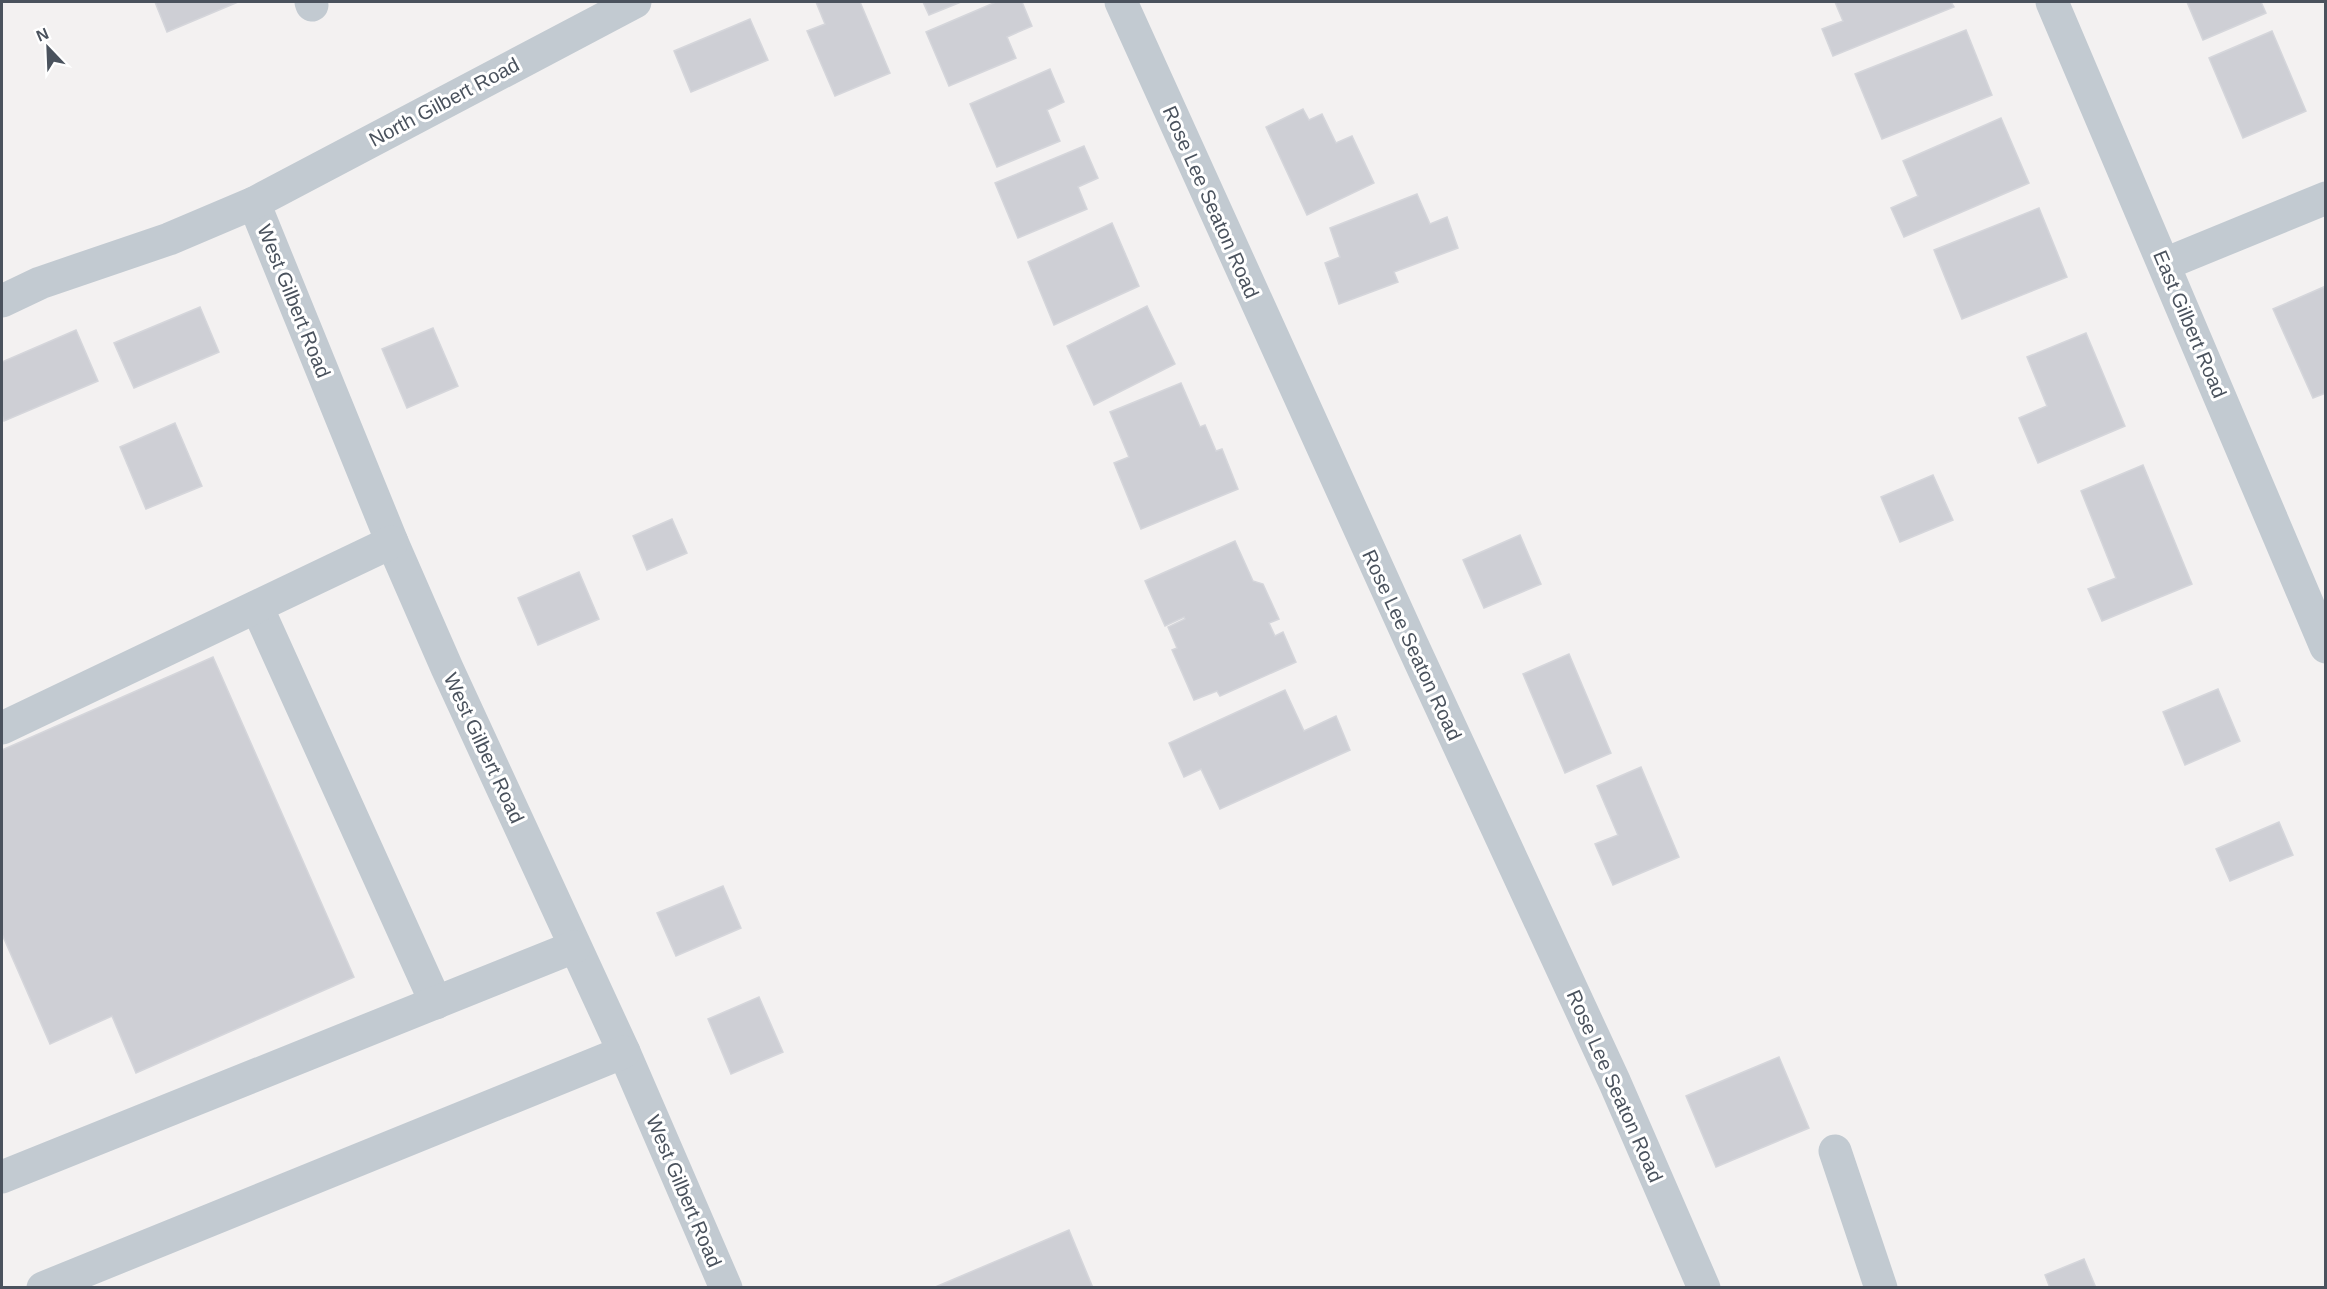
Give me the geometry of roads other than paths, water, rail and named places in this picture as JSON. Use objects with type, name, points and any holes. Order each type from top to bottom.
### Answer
[{"type":"street","name":"North Gilbert Road","points":[[2,301],[40,283],[169,239],[254,203],[635,2]]},
{"type":"street","name":"Rose Lee Seaton Road","points":[[1121,2],[1411,642],[1615,1083],[1704,1287]]},
{"type":"street","name":"East Gilbert Road","points":[[2052,2],[2165,264],[2325,647]]},
{"type":"street","points":[[2165,264],[2325,198]]},
{"type":"street","name":"West Gilbert Road","points":[[254,203],[392,542],[624,1052],[726,1287]]},
{"type":"street","points":[[2,728],[392,542]]},
{"type":"street","points":[[257,607],[436,1003]]},
{"type":"street","points":[[2,1177],[574,946]]},
{"type":"street","points":[[43,1287],[624,1052]]},
{"type":"street","points":[[1835,1151],[1881,1287]]}]
